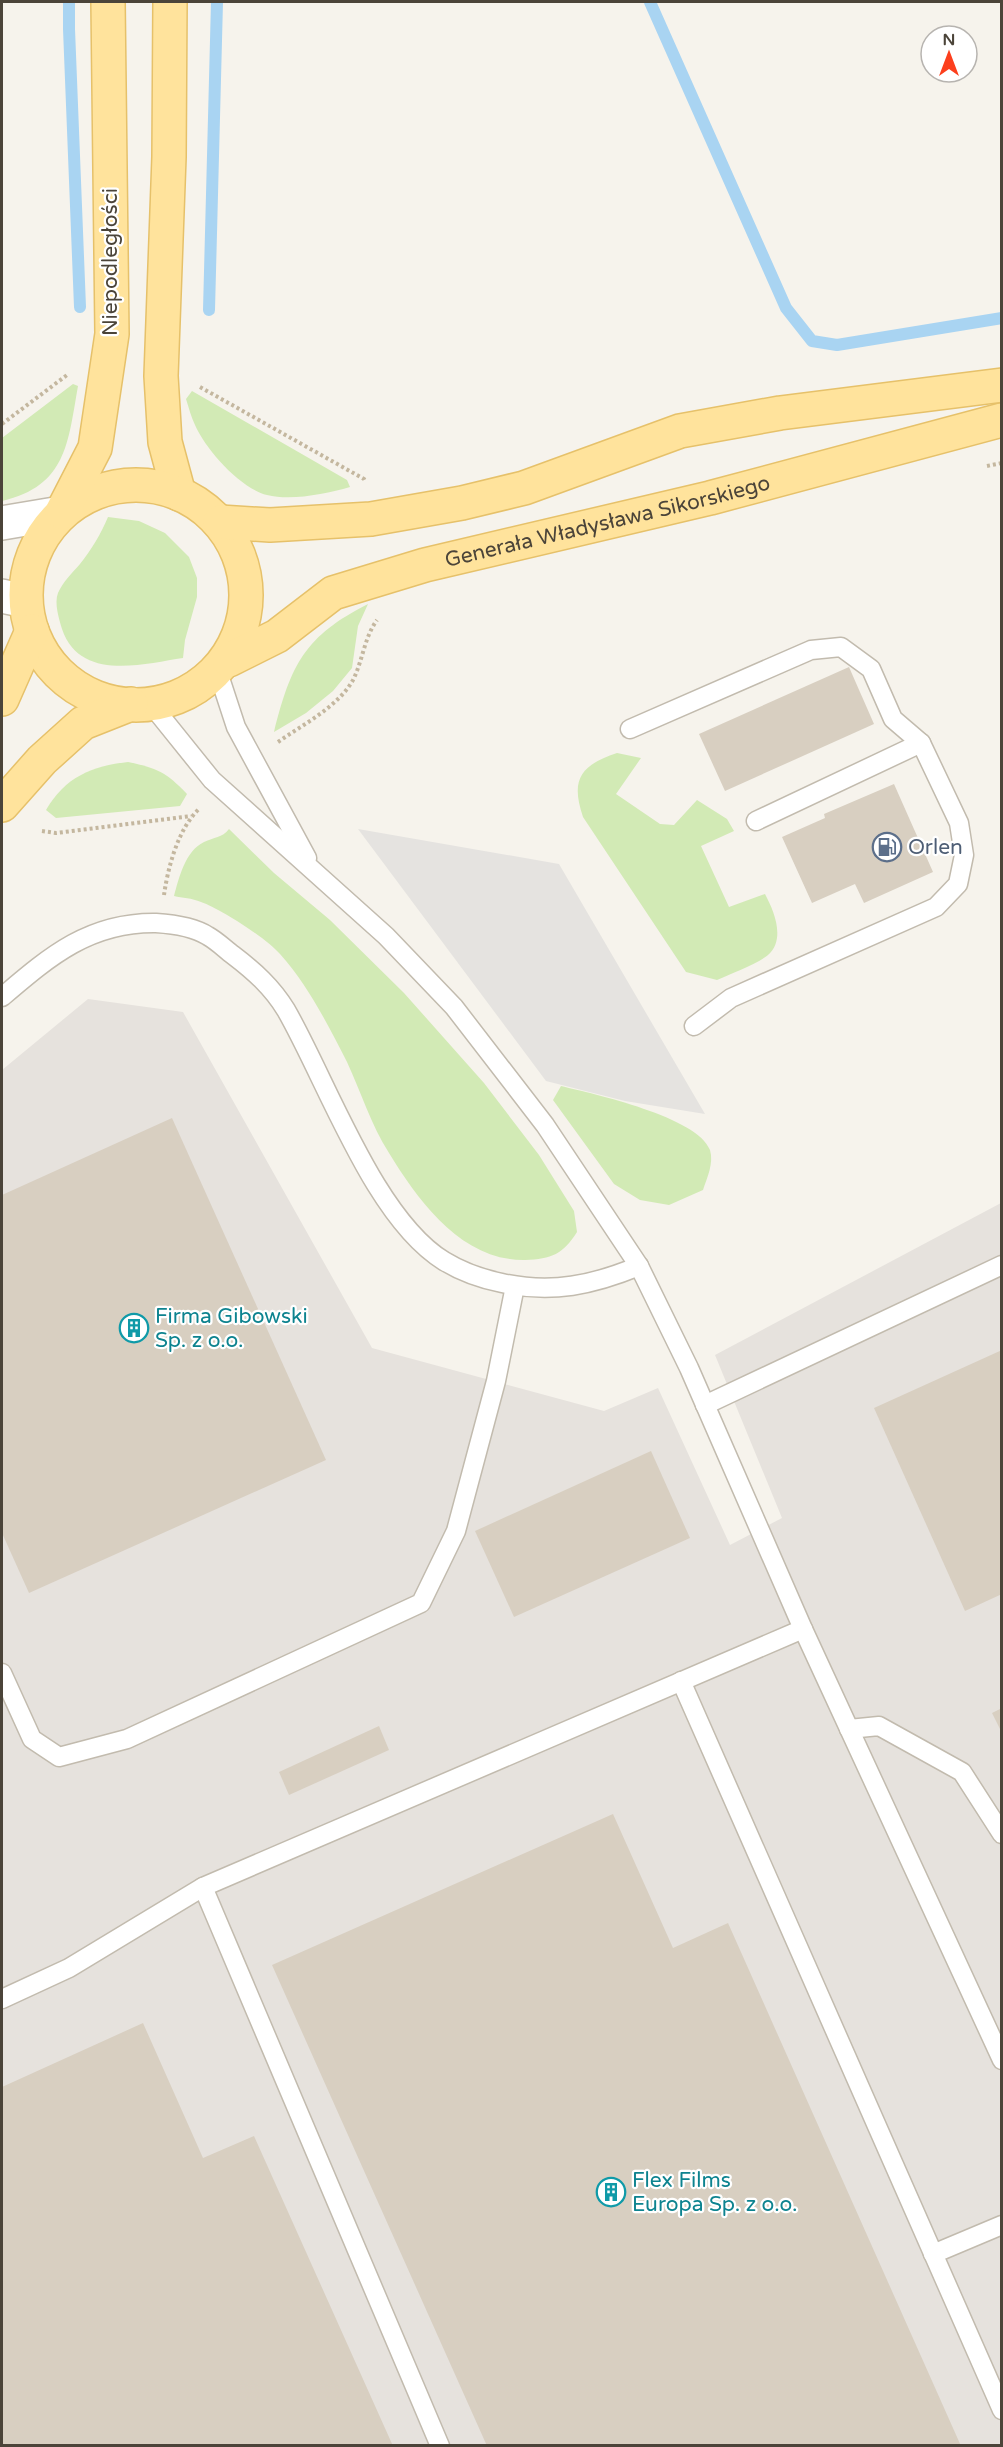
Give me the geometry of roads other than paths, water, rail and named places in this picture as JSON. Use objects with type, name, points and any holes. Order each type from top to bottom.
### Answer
[{"type":"main road","name":"Niepodległości","points":[[61,513],[95,448],[112,334],[108,2]]},
{"type":"main road","points":[[170,2],[169,157],[161,385],[165,442],[179,494]]},
{"type":"main road","points":[[219,522],[270,525],[371,519],[462,503],[524,488],[680,431],[780,412],[1002,385]]},
{"type":"main road","name":"Generała Władysława Sikorskiego","points":[[141,704],[186,693],[223,664],[277,636],[333,593],[381,577],[425,564],[710,498],[1002,420]]},
{"type":"main road","points":[[2,699],[29,568],[36,547],[61,513],[90,494],[116,486],[142,484],[168,489],[179,494],[219,522],[233,542],[242,564],[246,587],[245,610],[239,634],[223,664]]},
{"type":"main road","points":[[20,609],[41,650],[54,668],[70,683],[89,694],[110,701],[141,704]]},
{"type":"main road","points":[[2,805],[42,760],[83,723],[141,704]]},
{"type":"street","points":[[2,523],[61,513]]},
{"type":"lane","points":[[630,729],[811,650],[841,647],[871,669],[893,719],[921,742],[959,823],[964,855],[958,884],[936,907],[731,998],[694,1026]]},
{"type":"lane","points":[[223,664],[236,727],[314,870]]},
{"type":"lane","points":[[141,704],[212,780],[386,936],[454,1007],[545,1125],[639,1266],[705,1405],[803,1629],[1002,2060]]},
{"type":"lane","points":[[756,821],[921,742]]},
{"type":"lane","points":[[2,998],[51,956],[91,934],[132,922],[169,923],[206,934],[264,979],[285,1009],[375,1181],[393,1210],[415,1237],[443,1260],[482,1279],[515,1286],[550,1288],[592,1283],[639,1266]]},
{"type":"lane","points":[[705,1405],[1002,1265]]},
{"type":"lane","points":[[2,1673],[32,1739],[59,1757],[127,1739],[421,1603],[456,1530],[496,1381],[515,1286]]},
{"type":"lane","points":[[2,1999],[69,1968],[203,1887],[803,1629]]},
{"type":"lane","points":[[681,1681],[1002,2410]]},
{"type":"lane","points":[[849,1729],[879,1726],[962,1772],[1002,1834]]},
{"type":"lane","points":[[203,1887],[440,2445]]},
{"type":"lane","points":[[933,2254],[1002,2225]]},
{"type":"waterway","points":[[69,2],[80,307]]},
{"type":"waterway","points":[[209,310],[217,2]]},
{"type":"waterway","points":[[650,2],[786,308],[812,341],[837,345],[1002,318]]},
{"type":"place","name":"Orlen","points":[[887,847]]},
{"type":"place","name":"Firma Gibowski Sp. z o.o.","points":[[134,1328]]},
{"type":"place","name":"Flex Films Europa Sp. z o.o.","points":[[611,2192]]}]
